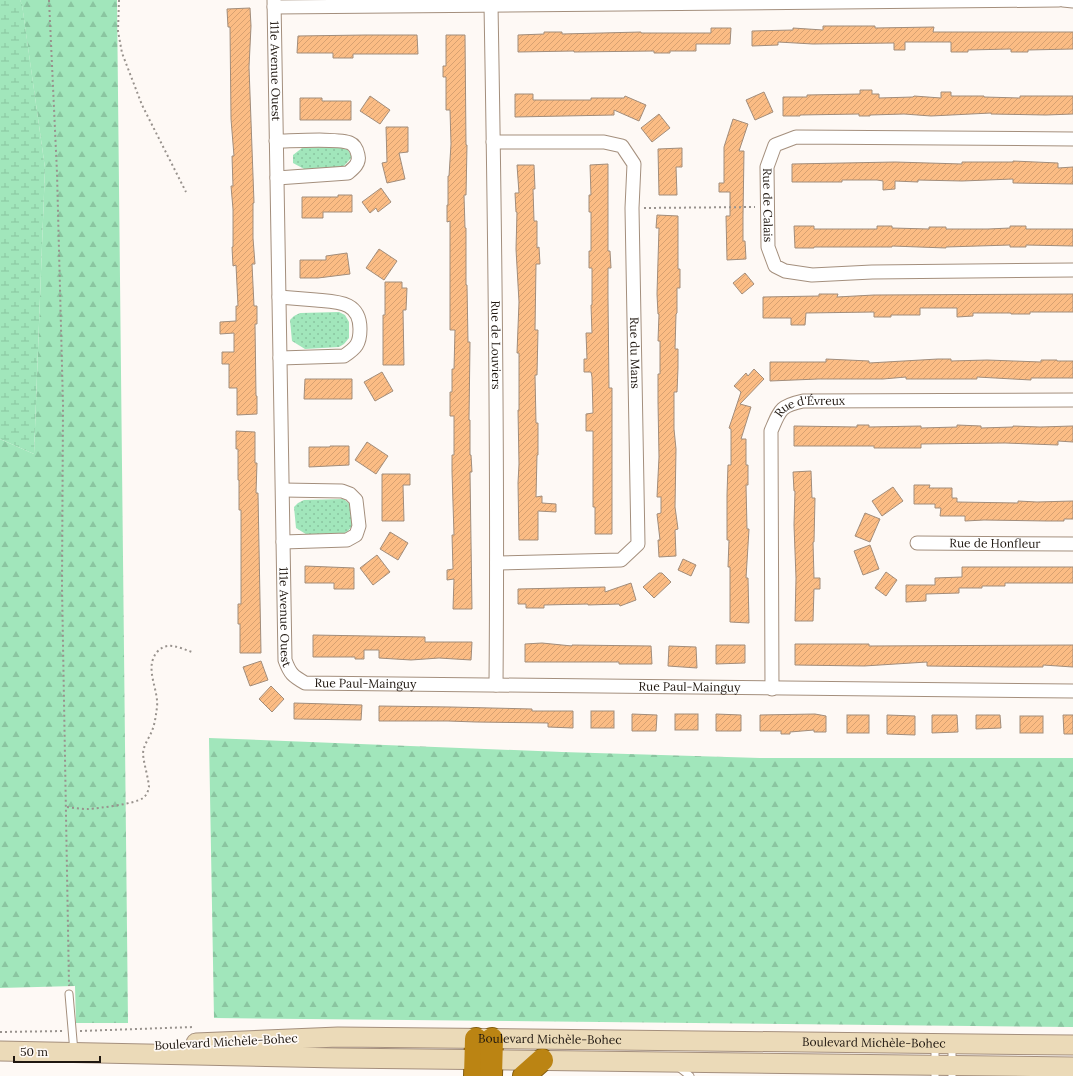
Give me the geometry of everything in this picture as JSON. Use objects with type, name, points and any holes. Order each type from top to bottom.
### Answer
[{"type":"highway","points":[[524,1076],[542,1060]]},
{"type":"street","points":[[274,3],[491,5],[634,2],[1059,0]]},
{"type":"street","points":[[1063,0],[1073,1]]},
{"type":"street","name":"111e Avenue Ouest","points":[[274,3],[285,660],[289,672],[294,677],[305,683]]},
{"type":"street","name":"Rue de Louviers","points":[[491,5],[494,142],[497,563],[496,685]]},
{"type":"street","name":"Rue de Calais","points":[[1073,139],[796,137],[775,145],[767,167],[766,206],[768,247],[775,266],[785,271],[812,275],[872,272],[1073,270]]},
{"type":"street","points":[[276,141],[338,140],[351,143],[357,149],[359,158],[355,168],[348,173],[277,178]]},
{"type":"street","name":"Rue du Mans","points":[[494,142],[604,142],[622,146],[634,164],[632,208],[638,544],[620,560],[497,563]]},
{"type":"street","points":[[279,297],[342,302],[353,309],[360,319],[359,342],[353,350],[344,356],[280,358]]},
{"type":"street","name":"Rue d'Évreux","points":[[772,688],[771,431],[779,412],[790,404],[803,401],[1073,400]]},
{"type":"street","points":[[283,490],[342,491],[350,494],[356,500],[359,526],[356,535],[347,540],[283,542]]},
{"type":"street","name":"Rue de Honfleur","points":[[917,543],[1073,544]]},
{"type":"street","name":"Rue Paul-Mainguy","points":[[305,683],[1073,690]]},
{"type":"street","name":"Boulevard Michèle-Bohec","points":[[484,1058],[944,1043],[1073,1045]]},
{"type":"street","name":"Boulevard Michèle-Bohec","points":[[0,1051],[484,1058],[943,1070],[1073,1067]]},
{"type":"lane","points":[[70,994],[74,1051]]},
{"type":"lane","points":[[943,1070],[944,1043]]},
{"type":"lane","points":[[943,1070],[944,1043]]},
{"type":"lane","points":[[670,1062],[690,1076]]},
{"type":"path","points":[[49,0],[57,173],[63,405],[62,587],[70,994]]},
{"type":"path","points":[[119,0],[118,31],[122,53],[142,105],[186,192]]},
{"type":"path","points":[[632,208],[766,206]]},
{"type":"path","points":[[66,807],[88,809],[129,803],[138,801],[144,797],[148,792],[149,787],[143,754],[144,747],[152,732],[157,702],[151,664],[158,652],[162,648],[170,645],[192,652]]},
{"type":"path","points":[[0,1032],[68,1031]]},
{"type":"green space","points":[[0,0],[20,0],[22,4],[45,168],[34,454],[0,439]]},
{"type":"green space","points":[[20,0],[117,0],[128,1023],[76,1023],[75,986],[0,988],[0,439],[34,454],[45,168],[22,5]]},
{"type":"green space","points":[[341,146],[348,150],[352,157],[344,166],[339,168],[306,170],[293,163],[293,155],[302,148]]},
{"type":"green space","points":[[339,312],[345,315],[349,322],[349,338],[344,344],[339,347],[305,349],[292,341],[290,320],[294,316],[300,313]]},
{"type":"green space","points":[[343,499],[350,504],[353,513],[353,525],[348,531],[343,534],[309,536],[296,528],[294,507],[298,503],[304,500]]},
{"type":"green space","points":[[209,738],[760,758],[1073,758],[1073,1027],[214,1018]]},
{"type":"building","points":[[250,8],[251,26],[249,67],[254,203],[253,238],[255,264],[252,264],[254,306],[257,306],[257,324],[255,324],[257,414],[237,415],[237,388],[229,388],[229,364],[222,364],[222,352],[234,352],[234,333],[220,334],[220,322],[236,321],[236,306],[238,306],[236,265],[233,266],[232,247],[233,209],[231,186],[233,186],[232,156],[234,156],[231,119],[230,27],[228,27],[227,9]]},
{"type":"building","points":[[823,26],[875,26],[875,28],[934,27],[933,32],[1073,32],[1073,49],[1028,50],[1028,52],[1011,52],[1011,49],[951,52],[951,42],[905,42],[905,50],[894,50],[894,43],[813,44],[778,42],[778,45],[752,46],[752,31],[793,30],[793,28],[823,30]]},
{"type":"building","points":[[711,28],[731,28],[730,44],[696,44],[696,51],[670,51],[670,53],[654,53],[654,51],[518,52],[518,35],[544,34],[544,32],[562,32],[562,34],[641,32],[711,33]]},
{"type":"building","points":[[417,35],[418,54],[353,54],[353,58],[333,58],[333,53],[297,53],[298,36]]},
{"type":"building","points":[[446,35],[465,35],[467,145],[466,195],[464,195],[468,342],[470,342],[469,420],[472,472],[470,472],[472,609],[453,609],[454,579],[447,580],[447,570],[453,569],[452,535],[454,535],[452,455],[454,455],[454,416],[450,416],[450,392],[452,392],[452,369],[454,369],[455,330],[450,330],[450,221],[447,222],[447,205],[451,144],[450,110],[446,110],[446,77],[443,77],[443,66],[446,66]]},
{"type":"building","points":[[860,90],[872,90],[872,94],[879,94],[879,98],[914,96],[941,98],[941,92],[951,92],[951,96],[984,97],[1020,98],[1020,96],[1073,96],[1073,114],[1046,115],[991,113],[931,116],[904,114],[859,116],[859,114],[783,116],[783,97],[860,94]]},
{"type":"building","points":[[764,92],[773,112],[755,120],[746,100]]},
{"type":"building","points":[[515,94],[533,94],[533,100],[591,100],[591,98],[624,98],[625,96],[646,105],[639,121],[614,110],[614,115],[515,117]]},
{"type":"building","points":[[370,96],[390,110],[380,124],[360,111]]},
{"type":"building","points":[[300,98],[322,98],[322,101],[351,101],[351,120],[300,120]]},
{"type":"building","points":[[659,114],[670,128],[652,142],[641,128]]},
{"type":"building","points":[[733,119],[748,124],[739,151],[744,151],[743,241],[745,241],[746,259],[727,260],[726,216],[730,216],[730,192],[719,192],[719,183],[724,183],[724,147]]},
{"type":"building","points":[[386,127],[408,127],[408,152],[399,153],[405,179],[387,183],[382,163],[387,162]]},
{"type":"building","points":[[682,148],[682,167],[676,167],[677,195],[659,195],[658,149]]},
{"type":"building","points":[[1013,161],[1058,163],[1058,168],[1073,167],[1073,184],[1013,183],[1013,179],[962,181],[918,180],[918,182],[895,181],[895,189],[883,190],[883,181],[877,180],[792,182],[792,164],[895,162],[962,164],[962,162]]},
{"type":"building","points":[[608,164],[608,251],[610,251],[611,268],[608,268],[608,298],[609,388],[612,388],[612,534],[595,534],[595,507],[593,507],[593,431],[586,431],[586,414],[593,413],[592,377],[591,372],[584,372],[584,359],[587,359],[586,333],[592,333],[592,268],[589,268],[589,251],[591,251],[591,212],[589,212],[589,195],[591,195],[590,165]]},
{"type":"building","points":[[517,165],[534,165],[534,221],[537,221],[537,248],[539,247],[540,264],[536,264],[535,330],[538,330],[537,375],[535,375],[538,455],[536,497],[542,496],[542,503],[556,504],[556,512],[538,511],[538,540],[519,540],[519,353],[517,353],[519,302],[516,249],[517,212],[515,193],[519,193]]},
{"type":"building","points":[[381,188],[391,202],[378,212],[376,208],[370,213],[362,202]]},
{"type":"building","points":[[338,195],[352,195],[352,212],[323,212],[323,218],[302,218],[302,197],[338,197]]},
{"type":"building","points":[[657,215],[678,216],[678,269],[680,269],[680,288],[677,288],[675,349],[678,349],[677,392],[674,392],[674,429],[676,449],[675,507],[678,529],[675,530],[676,556],[659,557],[658,540],[660,540],[657,514],[661,513],[661,497],[657,497],[659,457],[658,374],[660,374],[660,341],[658,341],[659,314],[657,294],[659,228],[656,228]]},
{"type":"building","points":[[794,226],[814,226],[814,229],[877,229],[877,226],[892,226],[892,228],[929,229],[929,227],[946,227],[946,229],[988,229],[1010,228],[1010,226],[1026,226],[1026,229],[1073,229],[1073,246],[1026,245],[1026,247],[1010,247],[1010,245],[946,248],[892,246],[795,248]]},
{"type":"building","points":[[379,249],[397,261],[384,280],[366,268]]},
{"type":"building","points":[[347,253],[350,274],[318,278],[300,278],[300,260],[326,260],[326,256]]},
{"type":"building","points":[[745,273],[754,284],[742,294],[733,283]]},
{"type":"building","points":[[385,282],[402,282],[402,288],[407,288],[406,310],[403,310],[404,365],[383,365],[383,315],[385,315]]},
{"type":"building","points":[[819,294],[838,294],[837,297],[874,295],[1073,294],[1073,312],[1030,312],[1030,314],[973,313],[973,316],[957,317],[957,308],[920,308],[920,315],[891,315],[891,317],[874,317],[874,312],[806,313],[805,325],[791,325],[791,318],[763,318],[763,297],[819,296]]},
{"type":"building","points":[[826,359],[869,361],[869,363],[938,359],[951,359],[951,361],[1073,361],[1073,378],[1031,378],[1031,380],[977,377],[977,379],[906,379],[906,377],[883,379],[770,381],[770,362],[826,362]]},
{"type":"building","points":[[754,369],[764,379],[740,404],[751,407],[741,439],[746,439],[746,465],[748,465],[748,485],[746,485],[747,529],[749,529],[746,578],[748,578],[749,623],[730,622],[730,567],[728,567],[729,540],[727,540],[728,465],[731,465],[731,429],[729,428],[741,392],[734,386],[746,373],[748,376]]},
{"type":"building","points":[[382,372],[393,391],[375,401],[364,382]]},
{"type":"building","points":[[305,379],[352,379],[352,399],[304,399]]},
{"type":"building","points":[[857,425],[869,425],[869,427],[921,426],[921,428],[957,427],[957,425],[981,426],[981,428],[1013,426],[1073,426],[1073,442],[1058,441],[1058,445],[1005,443],[921,444],[921,448],[874,448],[874,446],[794,446],[794,426],[857,427]]},
{"type":"building","points":[[236,431],[255,432],[255,463],[257,463],[256,493],[258,493],[261,653],[240,653],[238,604],[241,604],[241,510],[239,510],[238,449],[236,449]]},
{"type":"building","points":[[367,442],[388,456],[376,474],[355,460]]},
{"type":"building","points":[[349,446],[349,465],[309,467],[309,447]]},
{"type":"building","points":[[811,471],[812,498],[815,498],[813,542],[814,578],[820,578],[820,589],[814,589],[813,621],[795,621],[795,491],[793,472]]},
{"type":"building","points":[[382,474],[410,474],[410,485],[403,485],[404,521],[382,521]]},
{"type":"building","points":[[914,485],[930,485],[929,488],[952,488],[952,498],[957,498],[957,502],[1018,503],[1018,501],[1073,501],[1073,519],[1064,519],[1064,521],[965,521],[965,516],[940,516],[941,508],[935,508],[935,504],[914,504]]},
{"type":"building","points":[[893,487],[903,501],[882,516],[872,501]]},
{"type":"building","points":[[865,513],[880,519],[870,542],[855,536]]},
{"type":"building","points":[[390,532],[408,543],[398,560],[380,549]]},
{"type":"building","points":[[870,545],[879,569],[863,575],[854,551]]},
{"type":"building","points":[[377,555],[390,572],[373,585],[360,568]]},
{"type":"building","points":[[683,559],[696,565],[691,576],[678,570]]},
{"type":"building","points":[[305,566],[354,568],[354,589],[334,589],[334,583],[305,583]]},
{"type":"building","points":[[962,567],[1073,567],[1073,583],[1005,583],[1005,586],[959,588],[959,593],[926,594],[926,601],[906,602],[906,585],[935,585],[935,578],[962,577]]},
{"type":"building","points":[[886,572],[897,580],[886,596],[875,588]]},
{"type":"building","points":[[659,573],[662,573],[671,582],[654,598],[643,587]]},
{"type":"building","points":[[631,583],[636,600],[620,606],[619,604],[588,604],[544,605],[544,608],[526,608],[526,604],[518,604],[518,589],[605,587],[605,592]]},
{"type":"building","points":[[313,635],[425,637],[425,642],[472,642],[471,660],[439,658],[411,660],[379,658],[379,650],[364,650],[364,659],[355,659],[355,657],[313,657]]},
{"type":"building","points":[[542,643],[572,646],[651,646],[652,664],[619,664],[619,662],[525,662],[525,644]]},
{"type":"building","points":[[795,644],[869,644],[869,646],[1073,645],[1073,667],[1043,665],[1043,667],[927,666],[927,662],[864,666],[795,665]]},
{"type":"building","points":[[716,645],[745,645],[745,663],[716,664]]},
{"type":"building","points":[[669,646],[696,647],[697,668],[668,666]]},
{"type":"building","points":[[261,661],[268,680],[250,686],[243,667]]},
{"type":"building","points":[[271,686],[284,699],[272,712],[259,699]]},
{"type":"building","points":[[294,703],[362,705],[361,720],[294,719]]},
{"type":"building","points":[[379,706],[573,711],[573,728],[548,727],[548,723],[379,721]]},
{"type":"building","points":[[591,711],[614,711],[614,728],[591,728]]},
{"type":"building","points":[[632,714],[657,715],[656,731],[632,731]]},
{"type":"building","points":[[675,714],[698,714],[698,730],[675,730]]},
{"type":"building","points":[[716,714],[741,715],[741,731],[716,731]]},
{"type":"building","points":[[815,714],[826,716],[826,732],[814,732],[814,730],[781,734],[781,731],[760,731],[760,715]]},
{"type":"building","points":[[847,715],[869,715],[869,733],[847,733]]},
{"type":"building","points":[[887,715],[915,716],[915,735],[887,734]]},
{"type":"building","points":[[932,715],[957,715],[958,732],[932,733]]},
{"type":"building","points":[[976,715],[1000,715],[1001,728],[976,729]]},
{"type":"building","points":[[1063,715],[1073,715],[1073,734],[1064,734]]},
{"type":"building","points":[[1020,716],[1043,716],[1043,733],[1020,733]]}]
